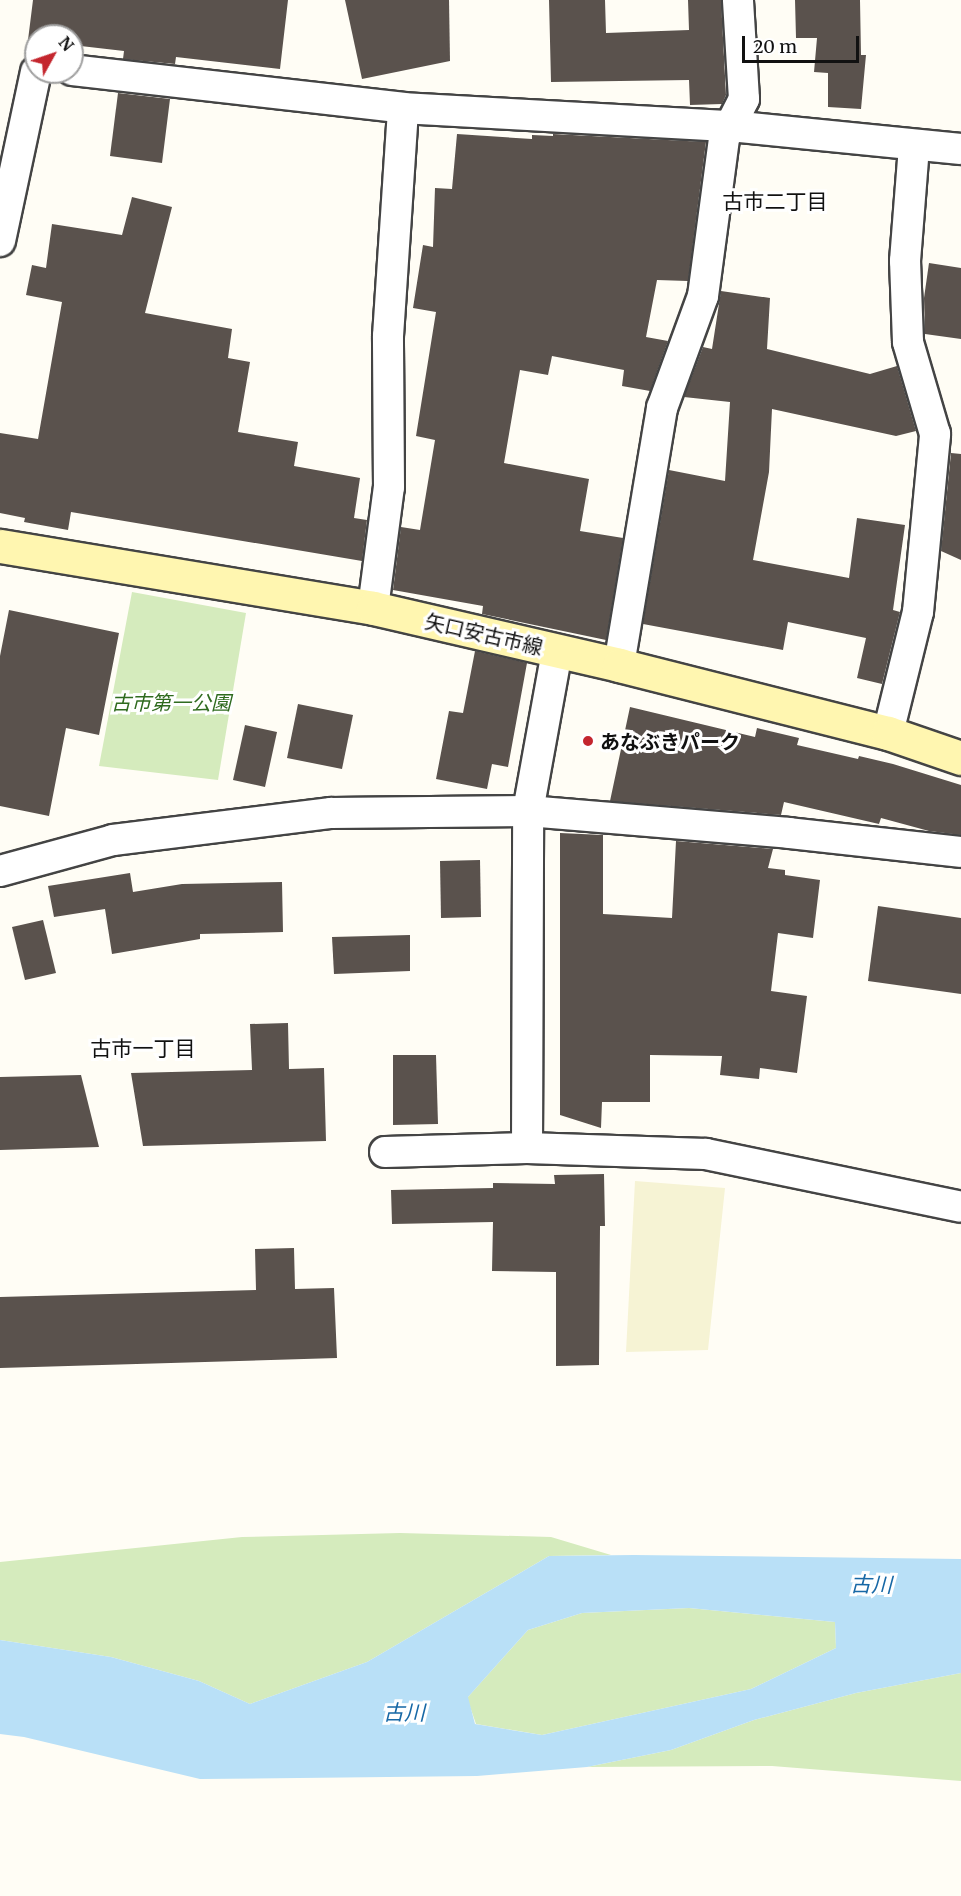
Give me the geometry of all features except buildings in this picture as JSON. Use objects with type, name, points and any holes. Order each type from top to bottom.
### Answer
[{"type":"main road","name":"矢口安古市線","points":[[0,546],[373,608],[619,665],[888,733],[961,758]]},
{"type":"street","points":[[619,665],[662,408],[703,296],[724,138],[744,99],[738,0]]},
{"type":"street","points":[[84,71],[404,108],[730,126],[961,149]]},
{"type":"street","points":[[0,242],[33,84]]},
{"type":"street","points":[[373,608],[389,487],[388,336],[404,108]]},
{"type":"street","points":[[888,733],[918,612],[948,437],[908,342],[905,261],[914,146]]},
{"type":"street","points":[[527,1148],[528,811],[557,652]]},
{"type":"street","points":[[0,871],[113,840],[331,813],[528,811],[789,833],[961,852]]},
{"type":"street","points":[[386,1152],[527,1148],[705,1154],[961,1207]]},
{"type":"shaded area","points":[[635,1181],[725,1188],[708,1350],[626,1352]]},
{"type":"green space","name":"古市第一公園","points":[[132,592],[246,613],[218,780],[99,766]]},
{"type":"green space","points":[[400,1533],[551,1537],[611,1555],[549,1556],[367,1662],[250,1704],[199,1681],[111,1657],[0,1640],[0,1562],[242,1537]]},
{"type":"green space","points":[[689,1608],[835,1622],[836,1648],[751,1689],[542,1735],[476,1724],[467,1698],[528,1630],[582,1613]]},
{"type":"green space","points":[[961,1673],[961,1781],[772,1766],[587,1767],[671,1750],[754,1720],[856,1693]]},
{"type":"water","name":"古川","points":[[549,1556],[961,1559],[961,1673],[856,1693],[754,1720],[671,1750],[587,1767],[477,1776],[200,1779],[24,1737],[0,1734],[0,1640],[111,1657],[199,1681],[250,1704],[367,1662]],"holes":[[[689,1608],[835,1622],[836,1648],[751,1689],[542,1735],[475,1724],[468,1697],[528,1630],[582,1613]]]},
{"type":"place","name":"あなぶきパーク","points":[[588,741]]},
{"type":"district","name":"古市二丁目","points":[[775,202]]},
{"type":"district","name":"古市一丁目","points":[[143,1049]]}]
